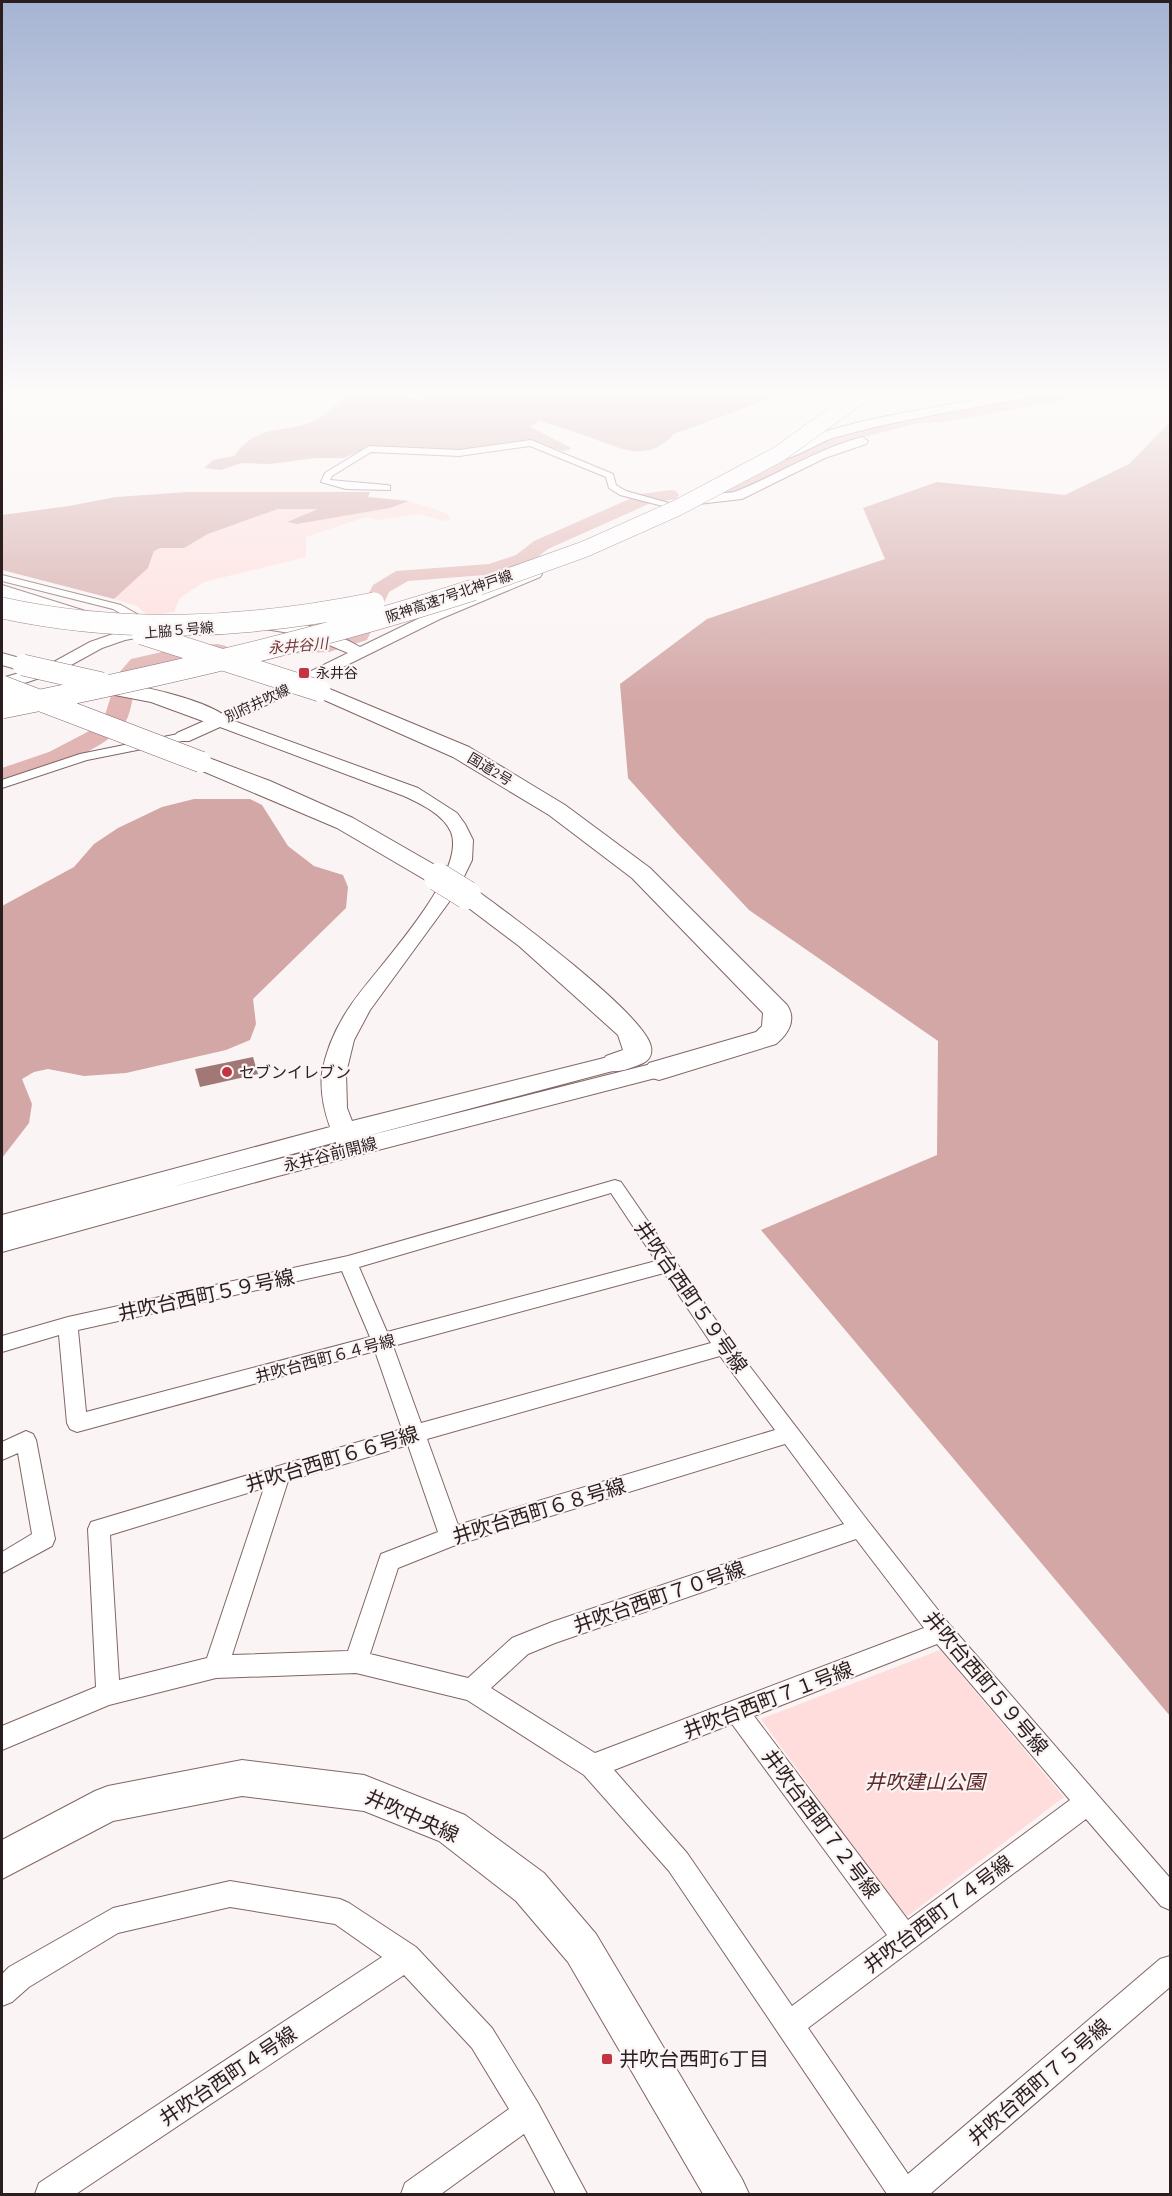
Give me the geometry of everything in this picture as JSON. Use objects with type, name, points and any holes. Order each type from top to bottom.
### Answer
[{"type":"highway","name":"阪神高速7号北神戸線","points":[[620,529],[681,497]]},
{"type":"highway","name":"阪神高速7号北神戸線","points":[[2,704],[150,677],[321,636],[391,616],[471,590],[697,497]]},
{"type":"highway","points":[[2,608],[46,616],[126,624],[212,624],[300,616],[405,596],[620,529]]},
{"type":"highway","points":[[2,659],[105,683],[131,686],[172,686],[231,679],[367,638],[480,597],[550,568],[620,529]]},
{"type":"highway","name":"国道2号","points":[[2,591],[187,647],[320,691],[462,752],[557,810],[641,873],[777,1011],[776,1029],[766,1038],[659,1070]]},
{"type":"highway","points":[[2,685],[262,786],[345,823],[438,877],[467,895],[528,940],[628,1029],[638,1051],[636,1056],[616,1064]]},
{"type":"highway","points":[[2,704],[84,690],[112,690],[198,717],[219,721]]},
{"type":"highway","points":[[634,1039],[657,1055],[690,1061]]},
{"type":"street","points":[[643,497],[682,508]]},
{"type":"street","points":[[698,500],[703,497]]},
{"type":"street","name":"別府井吹線","points":[[2,784],[84,757],[183,737],[355,651],[583,554],[698,500],[723,497]]},
{"type":"street","points":[[2,578],[117,607],[140,620],[144,633]]},
{"type":"street","name":"上脇５号線","points":[[2,685],[56,667],[96,645],[122,636],[166,629],[259,625],[293,626],[339,640],[355,651]]},
{"type":"street","points":[[219,721],[411,792],[437,805],[453,819],[463,839],[463,855],[457,874],[440,902],[358,1010],[336,1056],[335,1110],[347,1140]]},
{"type":"street","name":"永井谷前開線","points":[[2,1242],[347,1140],[616,1064]]},
{"type":"street","name":"永井谷前開線","points":[[2,1224],[347,1140],[659,1070]]},
{"type":"street","name":"井吹台西町５９号線","points":[[2,1344],[68,1325],[348,1263],[615,1186],[724,1347],[941,1632],[1170,1897]]},
{"type":"street","points":[[348,1263],[382,1343],[451,1537]]},
{"type":"street","name":"井吹台西町６４号線","points":[[68,1325],[77,1423],[667,1265]]},
{"type":"street","name":"井吹台西町６６号線","points":[[108,1694],[99,1529],[414,1434],[724,1347]]},
{"type":"street","name":"井吹台西町６８号線","points":[[356,1662],[389,1562],[451,1537],[791,1434]]},
{"type":"street","points":[[2,1451],[26,1440],[44,1539],[2,1563]]},
{"type":"street","points":[[216,1667],[279,1475]]},
{"type":"street","name":"井吹台西町７０号線","points":[[472,1690],[520,1646],[860,1528]]},
{"type":"street","name":"井吹台西町７１号線","points":[[593,1767],[941,1632]]},
{"type":"street","points":[[2,1737],[108,1694],[216,1667],[356,1662],[472,1690],[593,1767],[678,1862],[788,2026],[906,2194]]},
{"type":"street","name":"井吹台西町７２号線","points":[[737,1712],[905,1937]]},
{"type":"street","name":"井吹中央線","points":[[2,1860],[108,1804],[242,1778],[364,1793],[452,1828],[530,1887],[582,1948],[727,2194]]},
{"type":"street","name":"井吹台西町７４号線","points":[[788,2026],[1088,1802]]},
{"type":"street","points":[[2,1992],[19,1977],[113,1921],[230,1894],[340,1912],[406,1957],[482,2038],[528,2113],[572,2194]]},
{"type":"street","name":"井吹台西町４号線","points":[[50,2194],[406,1957]]},
{"type":"street","name":"井吹台西町７５号線","points":[[906,2194],[1170,1969]]},
{"type":"street","points":[[416,2194],[528,2113]]},
{"type":"green space","points":[[409,501],[446,513],[451,519],[444,521],[419,514],[380,520],[366,517],[306,537],[306,557],[204,582],[180,598],[174,612],[148,616],[137,606],[114,599],[148,568],[154,551],[159,548],[184,548],[208,534],[278,509],[319,509],[287,522],[297,524],[390,508]]},
{"type":"green space","name":"井吹建山公園","points":[[940,1650],[1064,1797],[905,1918],[761,1719]]},
{"type":"shaded area","points":[[113,497],[373,497],[409,501],[390,508],[297,524],[287,522],[318,509],[278,509],[208,534],[184,548],[160,548],[154,551],[148,568],[114,599],[2,570],[2,515]]},
{"type":"shaded area","points":[[893,497],[1170,497],[1170,1716],[761,1230],[937,1155],[938,1041],[749,910],[628,778],[620,684],[707,619],[885,559],[863,508]]},
{"type":"shaded area","points":[[194,799],[250,799],[262,805],[288,846],[314,866],[343,875],[348,887],[346,908],[253,999],[256,1024],[250,1040],[226,1050],[126,1073],[84,1076],[48,1069],[34,1072],[22,1079],[32,1104],[29,1123],[2,1158],[2,906],[74,867],[94,844],[118,828],[162,807]]},
{"type":"building","name":"セブンイレブン","points":[[253,1057],[258,1074],[200,1087],[195,1069]]},
{"type":"waterway","name":"永井谷川","points":[[279,647],[329,645],[359,635],[380,589],[403,575],[491,570],[523,559],[541,545],[651,497]]},
{"type":"waterway","name":"永井谷川","points":[[2,776],[58,757],[103,733],[115,720],[129,674],[139,664],[188,653],[218,651]]},
{"type":"place","name":"永井谷","points":[[304,673]]},
{"type":"place","name":"セブンイレブン","points":[[227,1072]]},
{"type":"place","name":"井吹台西町6丁目","points":[[607,2059]]}]
